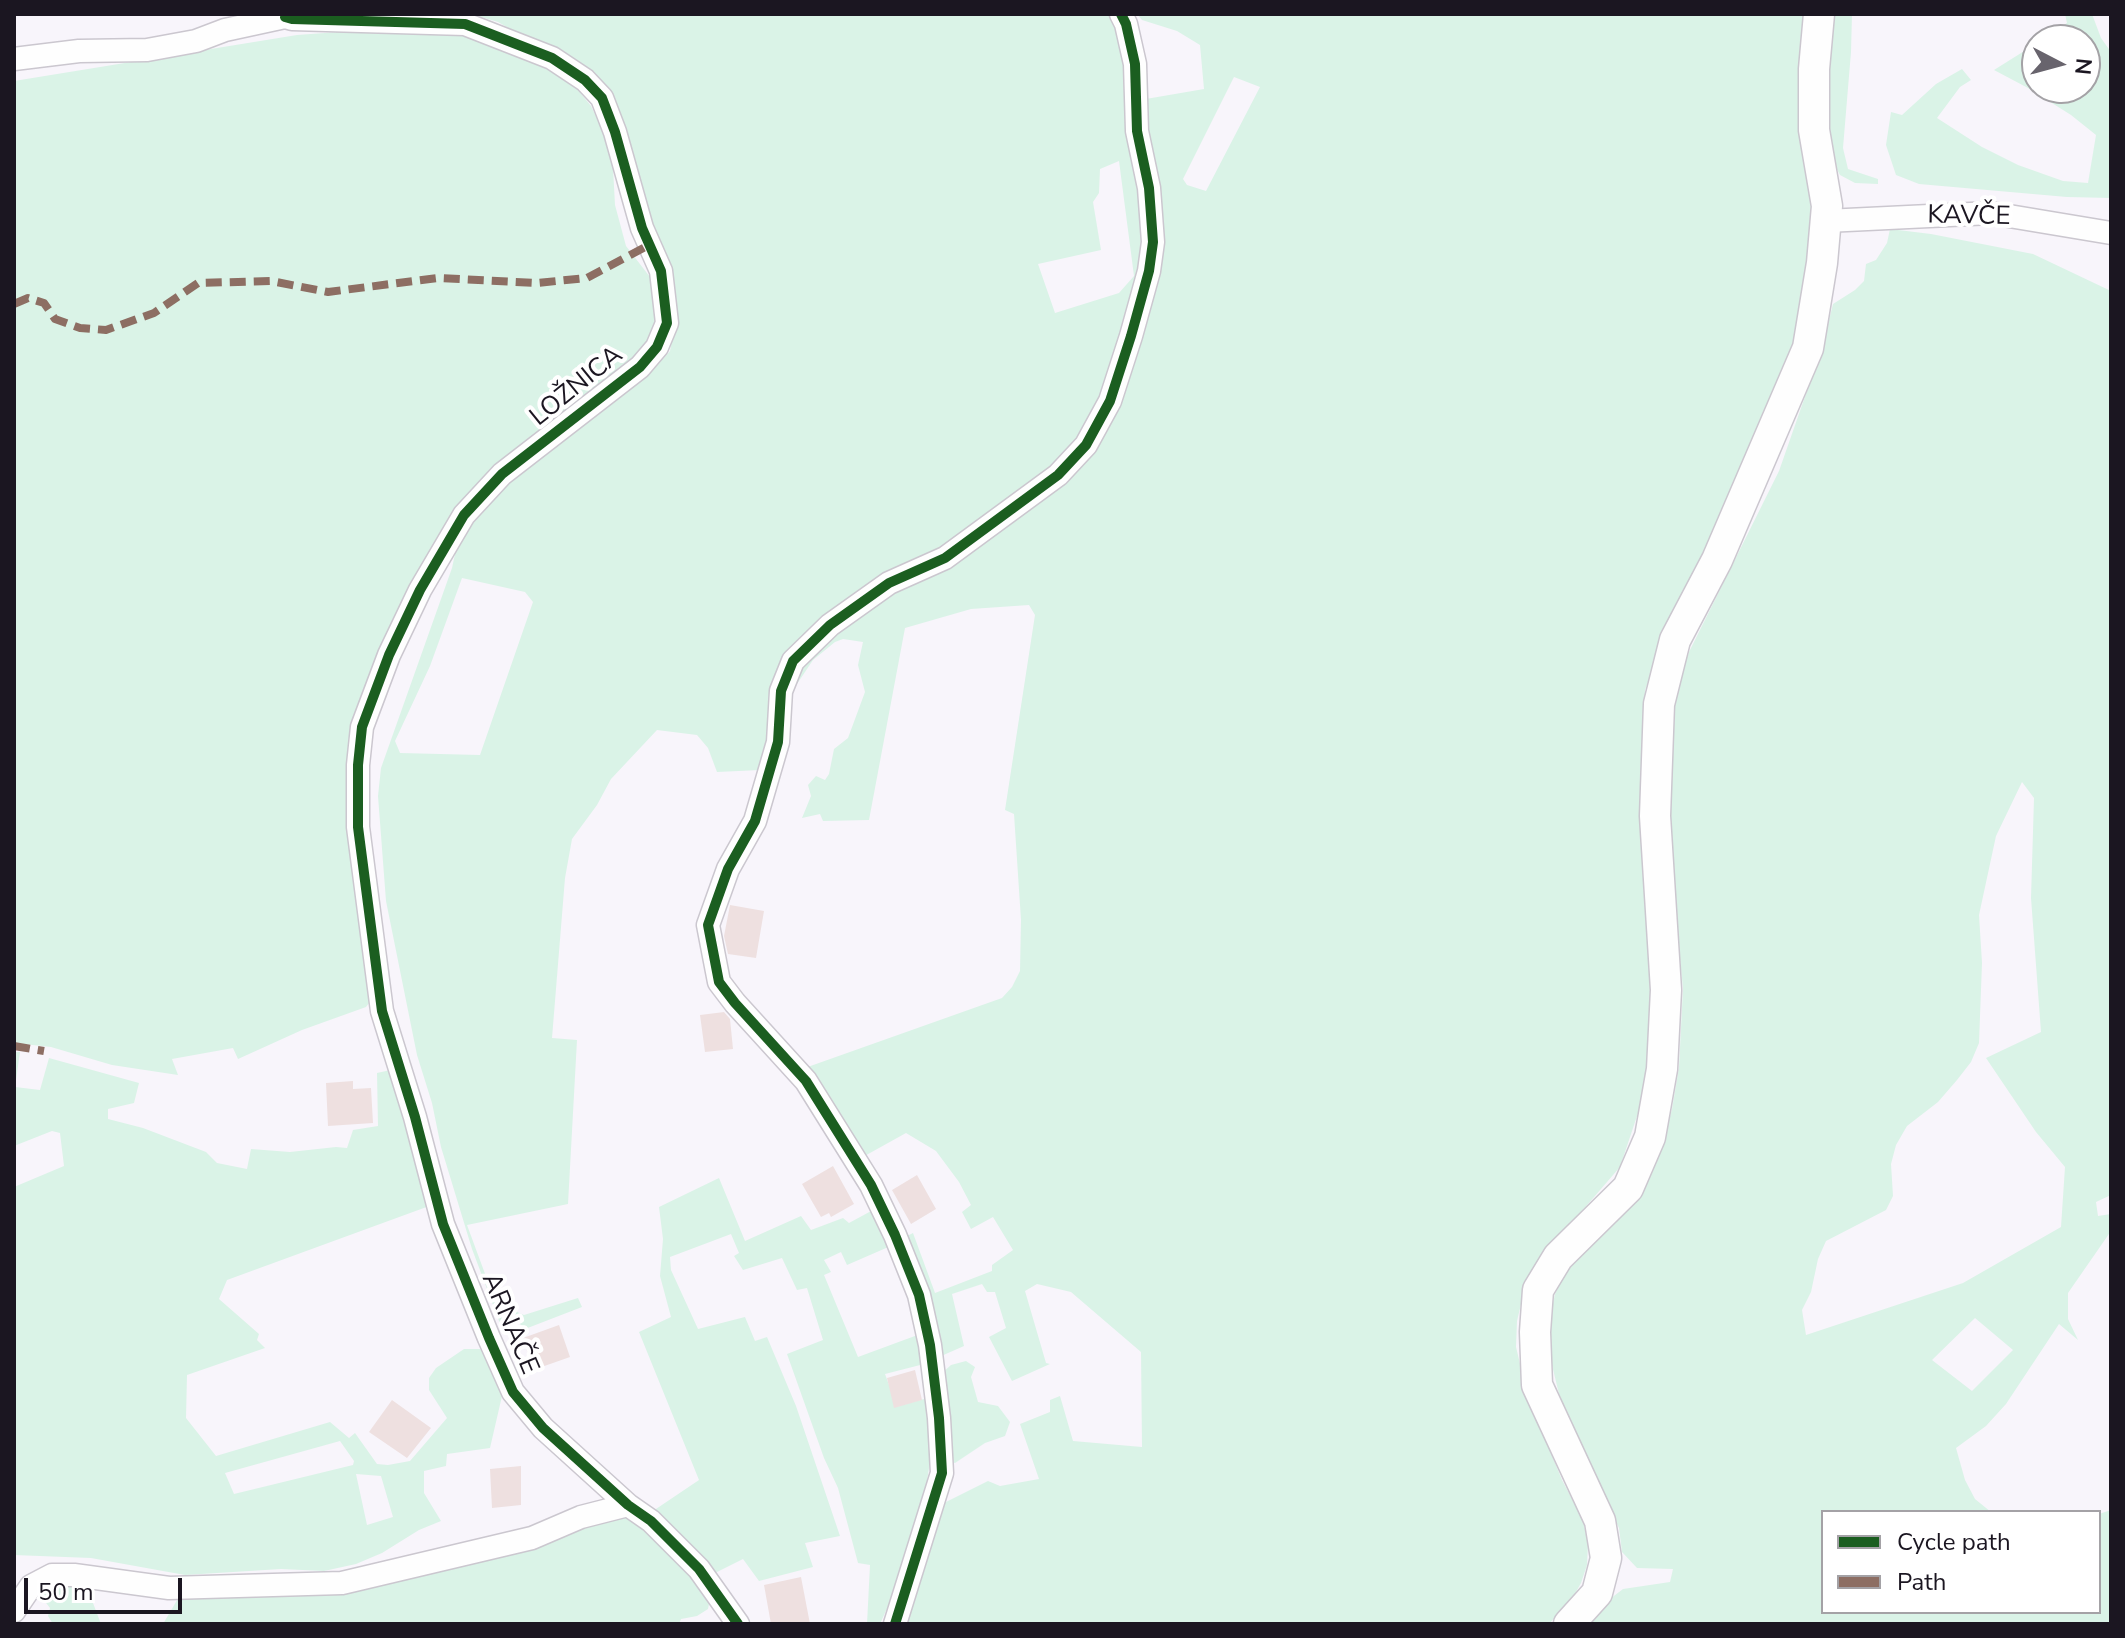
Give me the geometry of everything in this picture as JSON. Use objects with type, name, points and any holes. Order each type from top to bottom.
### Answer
[{"type":"street","points":[[895,1624],[942,1473],[930,1345],[919,1295],[871,1185],[806,1081],[719,982],[708,925],[728,869],[755,821],[778,742],[781,691],[793,661],[830,625],[889,583],[945,558],[1058,475],[1086,445],[1110,401],[1149,271],[1153,242],[1149,188],[1137,131],[1135,64],[1121,14]]},
{"type":"street","points":[[1569,1624],[1597,1593],[1606,1558],[1600,1521],[1537,1385],[1535,1332],[1538,1290],[1558,1257],[1628,1188],[1650,1137],[1662,1069],[1666,990],[1655,816],[1659,704],[1675,640],[1717,560],[1808,348],[1827,206],[1814,130],[1814,69],[1819,14]]},
{"type":"street","name":"LOŽNICA","points":[[14,59],[79,51],[147,50],[196,41],[222,22],[285,15],[292,19],[465,24],[552,58],[585,80],[602,98],[615,132],[642,228],[661,271],[667,323],[657,347],[640,367],[502,474],[464,515],[420,590],[389,655],[362,727],[358,765],[358,827],[382,1011]]},
{"type":"street","name":"KAVČE","points":[[1826,221],[1991,213],[2111,233]]},
{"type":"street","name":"ARNAČE","points":[[382,1011],[415,1117],[443,1224],[513,1392],[543,1428],[628,1505],[651,1521],[699,1569],[738,1624]]},
{"type":"street","points":[[14,1611],[31,1586],[52,1575],[74,1575],[169,1588],[342,1583],[532,1538],[581,1517],[628,1505]]},
{"type":"green space","points":[[471,14],[1113,14],[1125,59],[1145,205],[1142,265],[1094,419],[1063,460],[938,554],[803,636],[787,663],[760,770],[717,772],[708,748],[697,735],[657,730],[611,779],[597,805],[572,839],[565,878],[552,1038],[577,1040],[568,1204],[467,1225],[491,1290],[501,1305],[524,1315],[578,1298],[582,1307],[525,1329],[517,1321],[501,1326],[472,1249],[417,1055],[386,901],[378,796],[381,768],[452,568],[458,540],[477,512],[522,469],[655,368],[670,351],[677,313],[674,289],[615,110],[531,41],[498,22]],"holes":[[[1119,161],[1134,276],[1119,293],[1055,313],[1038,264],[1101,250],[1093,202],[1099,193],[1100,169]],[[462,578],[525,592],[533,602],[480,755],[400,753],[395,741],[430,666]]]},
{"type":"green space","points":[[1137,14],[1807,14],[1817,212],[1797,347],[1756,446],[1670,623],[1645,690],[1642,814],[1653,1003],[1652,1057],[1620,1167],[1536,1264],[1527,1279],[1517,1321],[1516,1347],[1528,1397],[1562,1480],[1583,1520],[1588,1544],[1587,1565],[1581,1583],[1572,1599],[1549,1624],[900,1624],[940,1505],[988,1481],[1000,1486],[1039,1479],[1020,1424],[1050,1412],[1050,1400],[1060,1396],[1073,1441],[1142,1447],[1141,1352],[1071,1292],[1037,1284],[1025,1291],[1046,1363],[1050,1364],[1012,1381],[989,1337],[1006,1328],[995,1292],[987,1292],[982,1284],[952,1294],[964,1346],[939,1357],[903,1238],[913,1233],[935,1293],[992,1271],[992,1265],[1013,1250],[993,1217],[971,1229],[962,1212],[971,1205],[959,1182],[936,1151],[906,1133],[861,1158],[802,1069],[1002,998],[1012,987],[1020,971],[1021,920],[1014,814],[1005,810],[1035,615],[1029,605],[971,609],[905,628],[869,820],[823,821],[820,814],[802,818],[811,796],[808,785],[816,776],[825,780],[829,774],[834,749],[848,738],[865,692],[858,665],[863,642],[843,639],[835,642],[813,660],[797,684],[792,684],[794,676],[833,631],[1080,463],[1108,427],[1132,357],[1146,303],[1140,100],[1204,89],[1200,45],[1177,31],[1142,20]],"holes":[[[1234,77],[1260,87],[1206,191],[1187,185],[1183,179]]]},
{"type":"green space","points":[[1833,14],[1852,14],[1843,148],[1848,169],[1878,179],[1878,184],[1855,183],[1840,175],[1834,164],[1824,110]]},
{"type":"green space","points":[[2065,14],[2092,14],[2096,24],[2065,24]]},
{"type":"green space","points":[[434,29],[467,36],[527,56],[574,85],[591,106],[612,149],[615,205],[626,246],[650,277],[659,313],[654,333],[640,358],[493,469],[364,696],[373,998],[366,1007],[302,1030],[238,1059],[233,1048],[172,1059],[178,1075],[112,1065],[51,1047],[14,1043],[14,81],[297,35]]},
{"type":"green space","points":[[2101,38],[2111,52],[2111,198],[1919,184],[1896,175],[1886,145],[1891,112],[1902,115],[1936,84],[1962,69],[1971,80],[1960,87],[1937,118],[1982,147],[2018,165],[2063,181],[2088,183],[2096,135],[2053,104],[2101,104]]},
{"type":"green space","points":[[2021,53],[2021,84],[1994,70]]},
{"type":"green space","points":[[1890,229],[1931,234],[2033,254],[2111,291],[2111,1195],[2096,1202],[2098,1216],[2111,1214],[2111,1231],[2068,1293],[2068,1319],[2078,1340],[2059,1324],[2006,1404],[1986,1426],[1956,1448],[1965,1480],[1975,1499],[1989,1510],[1821,1510],[1821,1614],[2101,1614],[2101,1513],[2111,1510],[2111,1624],[1591,1624],[1610,1599],[1623,1589],[1670,1582],[1673,1569],[1637,1568],[1622,1552],[1619,1528],[1587,1463],[1559,1394],[1551,1361],[1550,1317],[1555,1294],[1566,1272],[1640,1194],[1661,1151],[1672,1109],[1679,1067],[1683,988],[1673,893],[1669,811],[1671,719],[1676,689],[1689,652],[1779,471],[1822,348],[1833,304],[1864,281],[1866,264],[1876,260],[1887,243]],"holes":[[[2022,782],[2034,798],[2031,898],[2041,1032],[1986,1058],[2036,1132],[2065,1167],[2061,1227],[1963,1283],[1806,1335],[1802,1310],[1811,1292],[1818,1259],[1826,1241],[1886,1210],[1893,1196],[1891,1164],[1896,1145],[1907,1126],[1938,1102],[1971,1062],[1979,1043],[1982,963],[1979,915],[1996,836]],[[1975,1318],[2013,1350],[1972,1391],[1932,1360]]]},
{"type":"green space","points":[[14,1052],[20,1052],[15,1087],[40,1090],[49,1058],[139,1083],[134,1103],[108,1109],[108,1119],[143,1128],[206,1152],[217,1163],[247,1169],[251,1149],[290,1152],[347,1148],[353,1130],[378,1126],[377,1073],[395,1069],[432,1205],[227,1280],[219,1299],[259,1334],[257,1340],[265,1348],[187,1375],[186,1418],[216,1456],[330,1422],[349,1438],[355,1433],[377,1464],[410,1461],[447,1418],[429,1390],[429,1378],[436,1368],[464,1349],[480,1349],[489,1356],[505,1383],[490,1448],[447,1454],[446,1466],[424,1471],[424,1493],[441,1521],[419,1530],[382,1553],[356,1564],[324,1571],[281,1569],[185,1575],[91,1558],[14,1555],[14,1187],[64,1166],[60,1133],[52,1131],[14,1146]],"holes":[[[340,1441],[354,1461],[353,1465],[234,1494],[225,1473]],[[356,1474],[381,1476],[393,1517],[367,1525]]]},
{"type":"green space","points":[[719,1178],[745,1241],[801,1216],[811,1230],[843,1218],[849,1223],[873,1210],[893,1245],[847,1265],[841,1252],[824,1260],[831,1272],[824,1275],[858,1357],[923,1333],[928,1363],[885,1374],[897,1406],[932,1397],[929,1468],[923,1507],[901,1577],[880,1624],[867,1624],[870,1565],[858,1563],[838,1488],[824,1458],[787,1354],[823,1340],[807,1288],[797,1290],[782,1258],[743,1270],[734,1256],[739,1253],[731,1234],[670,1257],[671,1270],[698,1329],[745,1317],[755,1341],[767,1337],[796,1406],[840,1536],[805,1543],[813,1567],[759,1581],[743,1559],[711,1575],[653,1511],[699,1480],[639,1332],[671,1317],[660,1276],[663,1239],[659,1207]]},
{"type":"green space","points":[[966,1361],[975,1367],[971,1377],[978,1402],[998,1406],[1010,1422],[1005,1436],[985,1443],[955,1463],[945,1460],[942,1373],[951,1365]]},
{"type":"green space","points":[[625,1509],[654,1529],[710,1599],[708,1609],[697,1616],[681,1619],[679,1624],[163,1624],[183,1590],[288,1593]]},
{"type":"green space","points":[[59,1582],[85,1582],[101,1624],[53,1624],[48,1616],[50,1608],[37,1591]]},
{"type":"building","points":[[730,905],[764,911],[756,958],[728,954],[724,936]]},
{"type":"building","points":[[724,1012],[730,1019],[733,1049],[705,1052],[700,1015]]},
{"type":"building","points":[[353,1081],[353,1089],[371,1088],[373,1123],[328,1126],[326,1083]]},
{"type":"building","points":[[833,1166],[854,1204],[831,1217],[829,1213],[821,1217],[802,1184]]},
{"type":"building","points":[[917,1175],[936,1209],[911,1224],[892,1190]]},
{"type":"building","points":[[559,1325],[570,1357],[533,1370],[523,1338]]},
{"type":"building","points":[[915,1370],[922,1400],[894,1408],[887,1378]]},
{"type":"building","points":[[392,1400],[431,1428],[407,1458],[369,1432]]},
{"type":"building","points":[[521,1466],[521,1505],[492,1508],[490,1469]]},
{"type":"building","points":[[801,1577],[810,1624],[771,1624],[764,1585]]},
{"type":"marked path","points":[[14,304],[28,298],[44,303],[55,319],[80,328],[106,330],[154,313],[198,283],[271,281],[328,292],[438,278],[537,283],[587,278],[649,245]]},
{"type":"marked path","points":[[14,1046],[44,1051]]},
{"type":"cycle path","points":[[286,14],[285,17],[292,19],[465,24],[552,58],[585,80],[602,98],[615,132],[642,228],[661,271],[667,323],[657,347],[640,367],[502,474],[464,515],[420,590],[389,655],[362,727],[358,765],[358,827],[382,1011],[415,1117],[443,1224],[513,1392],[543,1428],[628,1505],[651,1521],[699,1569],[738,1624]]},
{"type":"cycle path","points":[[895,1624],[942,1473],[930,1345],[919,1295],[871,1185],[806,1081],[719,982],[708,925],[728,869],[755,821],[778,742],[781,691],[793,661],[830,625],[889,583],[945,558],[1058,475],[1086,445],[1110,401],[1149,271],[1153,242],[1149,188],[1137,131],[1135,64],[1121,14]]}]
